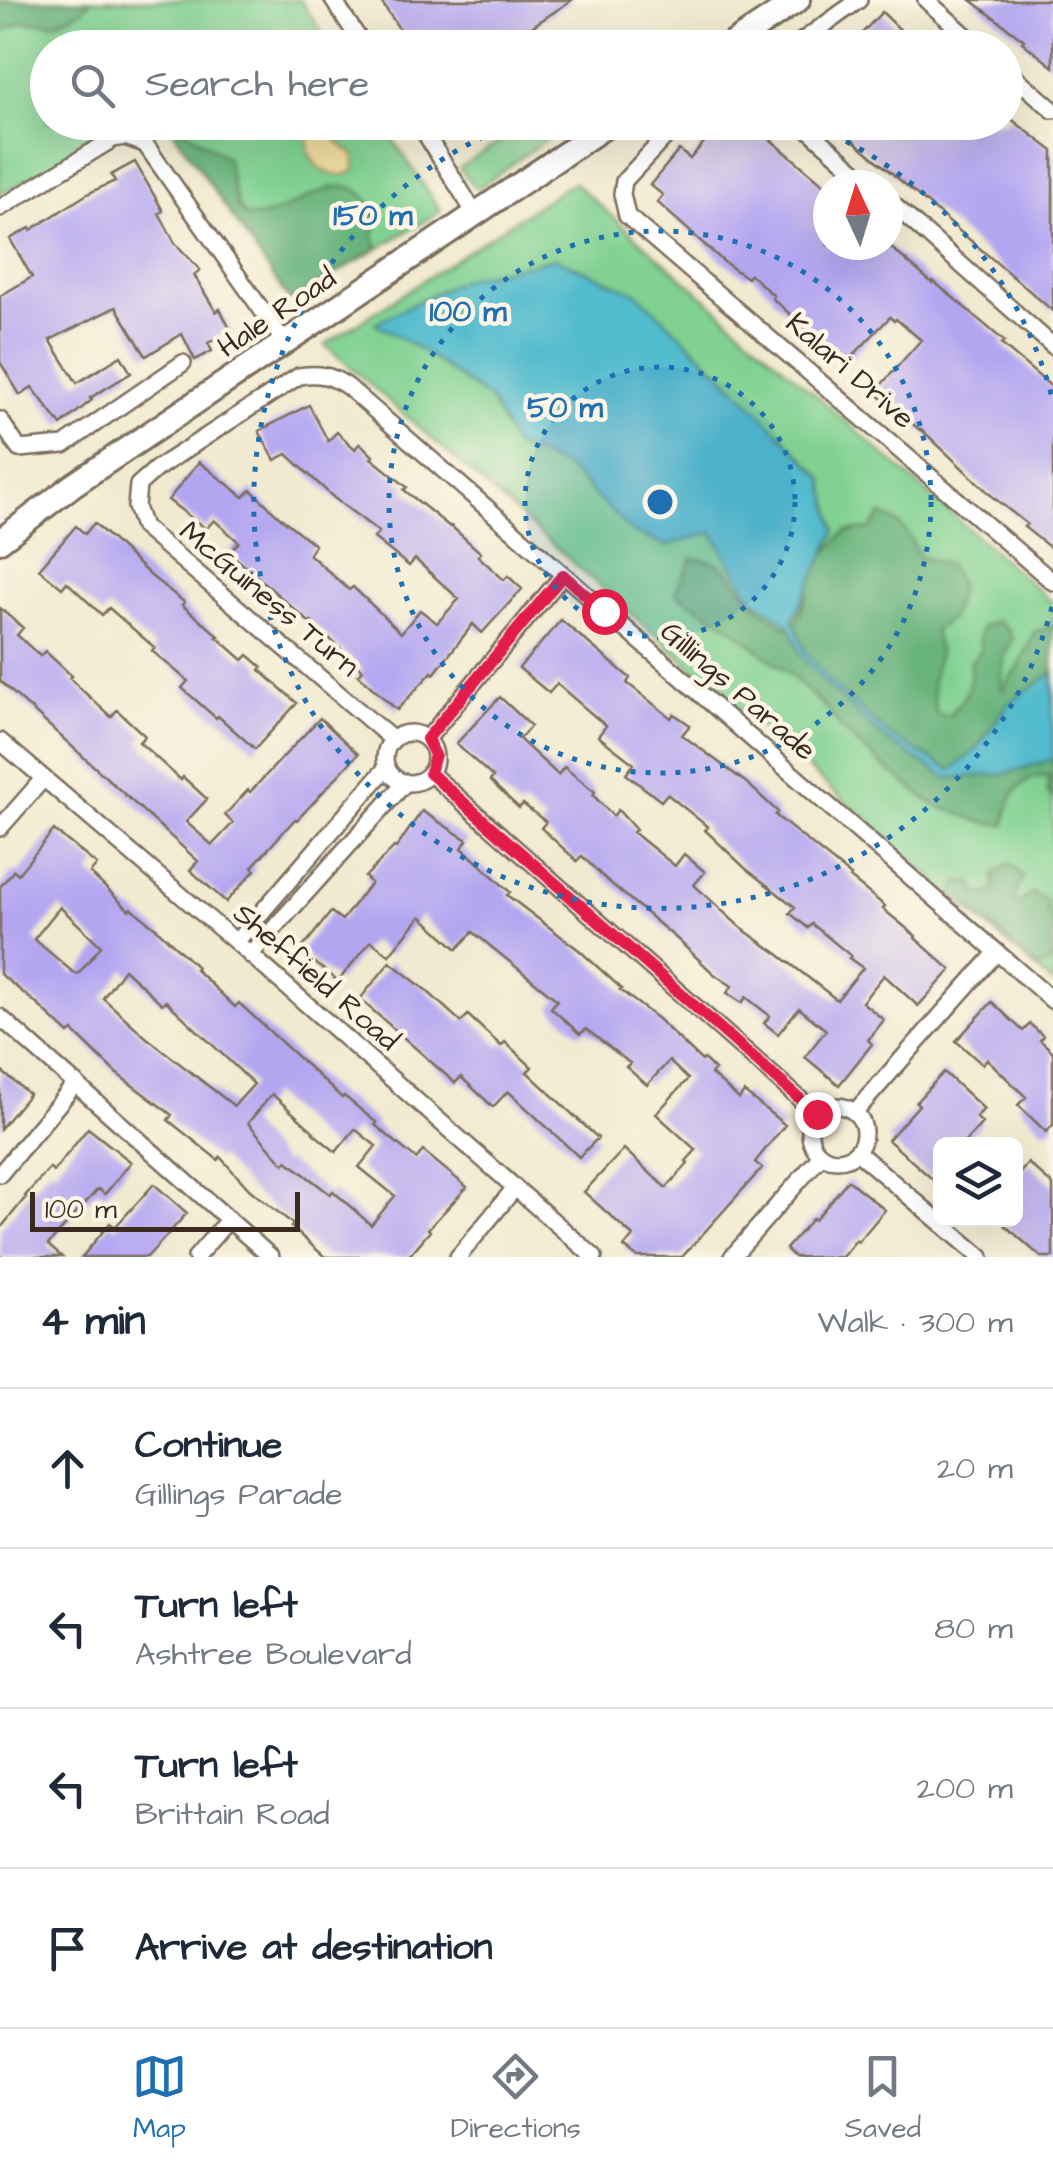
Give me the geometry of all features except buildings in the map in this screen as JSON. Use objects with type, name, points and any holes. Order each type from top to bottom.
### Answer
[{"type":"main road","points":[[753,30],[798,0]]},
{"type":"main road","name":"Hale Road","points":[[0,542],[73,485],[586,140]]},
{"type":"main road","name":"Hale Road","points":[[0,526],[73,485]]},
{"type":"street","points":[[333,0],[354,30]]},
{"type":"street","points":[[817,30],[859,0]]},
{"type":"street","points":[[926,0],[960,30]]},
{"type":"street","points":[[1023,84],[1053,110]]},
{"type":"street","points":[[0,208],[111,140]]},
{"type":"street","points":[[134,140],[154,153],[284,343]]},
{"type":"street","points":[[429,140],[476,215]]},
{"type":"street","name":"Kalari Drive","points":[[662,140],[624,181],[622,194],[628,216],[1053,582]]},
{"type":"street","points":[[820,140],[854,170]]},
{"type":"street","points":[[903,213],[1053,346]]},
{"type":"street","points":[[0,420],[19,449],[64,445],[183,362]]},
{"type":"street","name":"Gillings Parade","points":[[138,485],[299,376],[334,377],[1053,1001]]},
{"type":"street","name":"McGuiness Turn","points":[[138,485],[136,507],[143,527],[393,740]]},
{"type":"street","points":[[427,739],[563,575]]},
{"type":"street","points":[[410,733],[427,739],[435,755],[430,773],[422,780],[406,782],[396,778],[387,767],[386,752],[393,740],[410,733]]},
{"type":"street","name":"Sheffield Road","points":[[0,740],[594,1257]]},
{"type":"street","points":[[236,942],[387,767]]},
{"type":"street","points":[[430,773],[817,1114]]},
{"type":"street","points":[[0,828],[42,779]]},
{"type":"street","points":[[250,955],[406,782]]},
{"type":"street","points":[[351,810],[366,824]]},
{"type":"street","points":[[291,880],[304,893]]},
{"type":"street","points":[[855,1112],[997,952]]},
{"type":"street","points":[[0,1017],[272,1257]]},
{"type":"street","points":[[0,1174],[76,1083]]},
{"type":"street","points":[[838,1106],[855,1112],[863,1124],[864,1135],[857,1152],[843,1160],[821,1156],[809,1136],[810,1124],[817,1114],[838,1106]]},
{"type":"street","points":[[857,1152],[980,1257]]},
{"type":"street","points":[[732,1257],[821,1156]]},
{"type":"street","points":[[458,1257],[514,1189]]},
{"type":"street","points":[[196,1257],[229,1219]]},
{"type":"green space","points":[[0,0],[300,0],[320,30],[30,30],[30,140],[99,140],[0,194]]},
{"type":"green space","points":[[0,0],[91,0],[83,10],[55,23],[24,22],[0,32]]},
{"type":"green space","points":[[180,140],[393,140],[441,211],[290,301]]},
{"type":"green space","points":[[180,140],[200,140],[226,157],[237,205],[245,216],[261,217],[330,189],[346,187],[360,192],[372,207],[377,221],[373,236],[378,248],[290,301]]},
{"type":"green space","points":[[502,140],[545,140],[477,189],[459,168]]},
{"type":"green space","points":[[573,182],[1053,603],[1053,984],[325,345]]},
{"type":"green space","points":[[881,515],[901,526],[920,557],[948,564],[960,585],[951,618],[934,631],[939,653],[932,681],[936,714],[948,716],[966,692],[970,663],[981,650],[982,627],[997,621],[1013,640],[1004,656],[1004,691],[1034,632],[1053,626],[1053,800],[1047,790],[1049,776],[1030,779],[1012,797],[1005,825],[982,822],[927,800],[841,729],[828,710],[787,672],[726,624],[675,593],[692,558],[713,561],[726,569],[752,601],[786,628],[797,621],[814,566],[845,532],[870,529]]},
{"type":"green space","points":[[1009,863],[1023,876],[1013,901],[1017,904],[1032,893],[1047,901],[1048,915],[1053,919],[1053,961],[1038,968],[954,895],[956,884],[972,882],[978,894],[988,895],[996,887],[994,875]]},
{"type":"sand","points":[[309,140],[337,140],[355,156],[355,170],[345,175],[326,171],[317,165],[308,148]]},
{"type":"water","points":[[555,258],[637,293],[823,478],[836,531],[793,619],[806,652],[831,683],[890,736],[951,770],[977,749],[1008,704],[1053,673],[1053,759],[1005,774],[947,778],[886,740],[827,686],[801,655],[789,625],[752,598],[712,532],[666,546],[632,532],[567,468],[513,445],[490,400],[424,352],[375,323],[463,279]]},
{"type":"route","points":[[604,611],[563,575],[427,739],[435,755],[430,773],[817,1114]]}]
